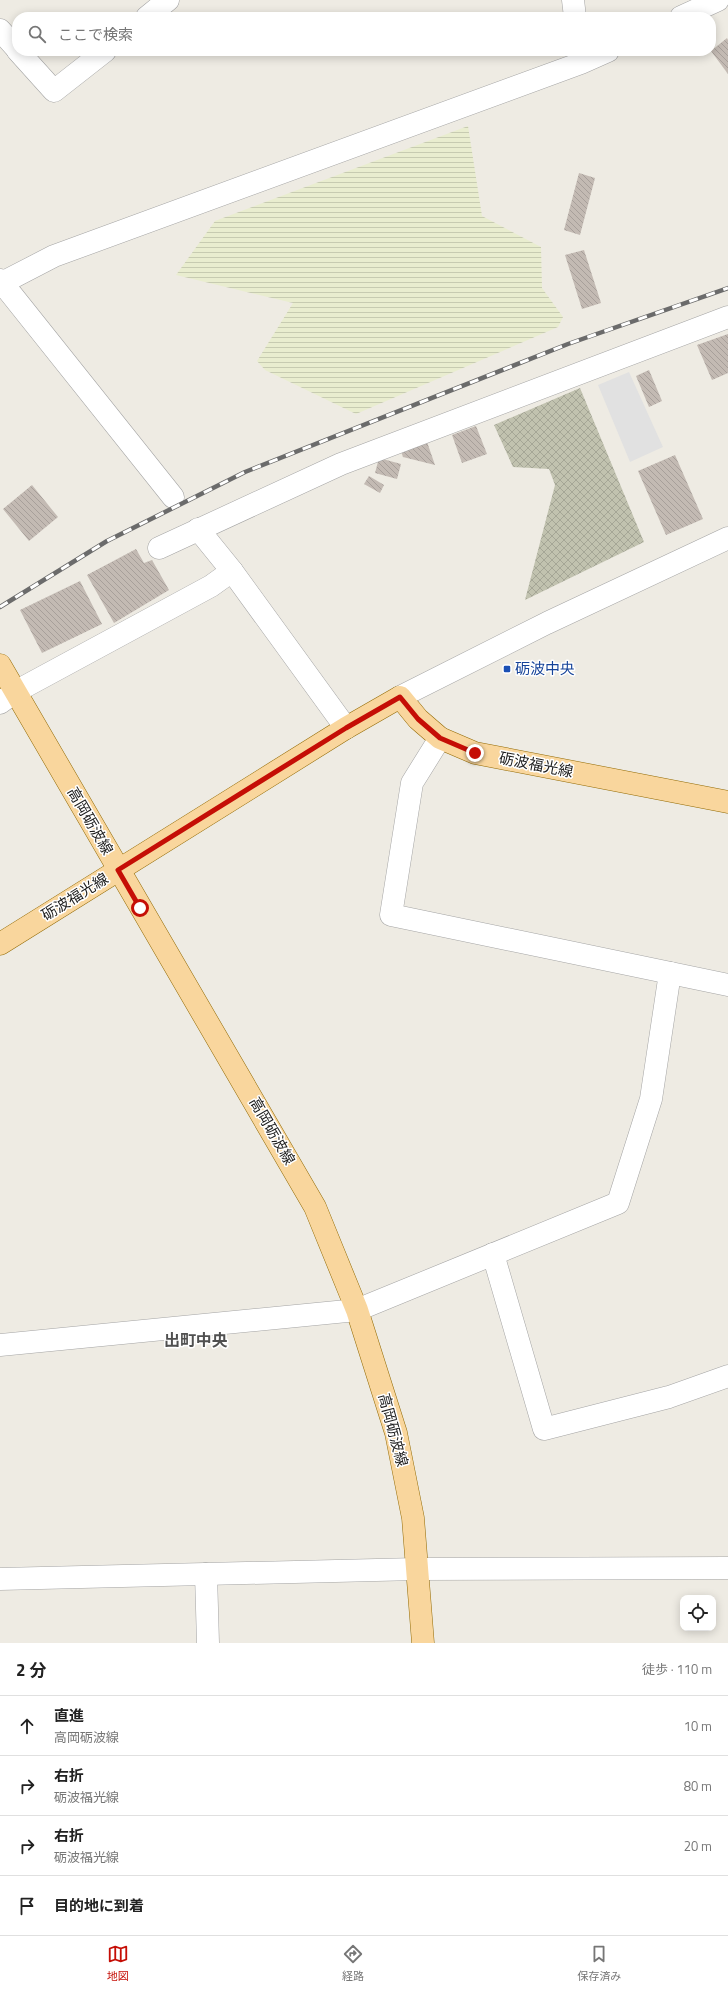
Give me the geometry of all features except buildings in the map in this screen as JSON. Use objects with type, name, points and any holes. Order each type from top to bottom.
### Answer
[{"type":"main road","name":"高岡砺波線","points":[[0,665],[8,697],[118,870],[315,1206],[357,1310],[396,1433],[413,1518],[423,1643]]},
{"type":"main road","name":"砺波福光線","points":[[0,944],[346,728],[400,697],[418,719],[440,738],[475,753],[728,802]]},
{"type":"street","points":[[153,12],[168,0]]},
{"type":"street","points":[[573,0],[574,12]]},
{"type":"street","points":[[692,12],[718,0]]},
{"type":"street","points":[[0,30],[12,43]]},
{"type":"street","points":[[23,56],[54,91],[99,56]]},
{"type":"street","points":[[173,497],[1,282],[54,256],[580,57]]},
{"type":"street","points":[[159,548],[341,464],[728,317]]},
{"type":"street","points":[[198,530],[232,571],[346,728]]},
{"type":"street","points":[[400,697],[547,623],[728,538]]},
{"type":"street","points":[[8,697],[211,586],[232,571]]},
{"type":"street","points":[[440,738],[412,783],[392,915],[728,985]]},
{"type":"street","points":[[0,1345],[357,1310],[618,1203],[651,1098],[670,974]]},
{"type":"street","points":[[493,1254],[544,1429],[669,1397],[728,1376]]},
{"type":"street","points":[[0,1579],[417,1569],[728,1568]]},
{"type":"street","points":[[206,1574],[208,1643]]},
{"type":"shaded area","points":[[468,126],[482,216],[541,247],[542,288],[563,317],[558,327],[356,414],[265,370],[257,361],[293,303],[176,275],[215,221]]},
{"type":"shaded area","points":[[629,372],[663,447],[630,462],[598,385]]},
{"type":"shaded area","points":[[580,388],[644,542],[525,600],[555,485],[549,469],[513,467],[494,425]]},
{"type":"railway","points":[[0,607],[107,541],[245,472],[568,344],[728,288]]},
{"type":"place","name":"砺波中央","points":[[507,669]]},
{"type":"district","name":"出町中央","points":[[196,1340]]},
{"type":"route","points":[[140,908],[118,870],[346,728],[400,697],[418,719],[440,738],[475,753]]}]
